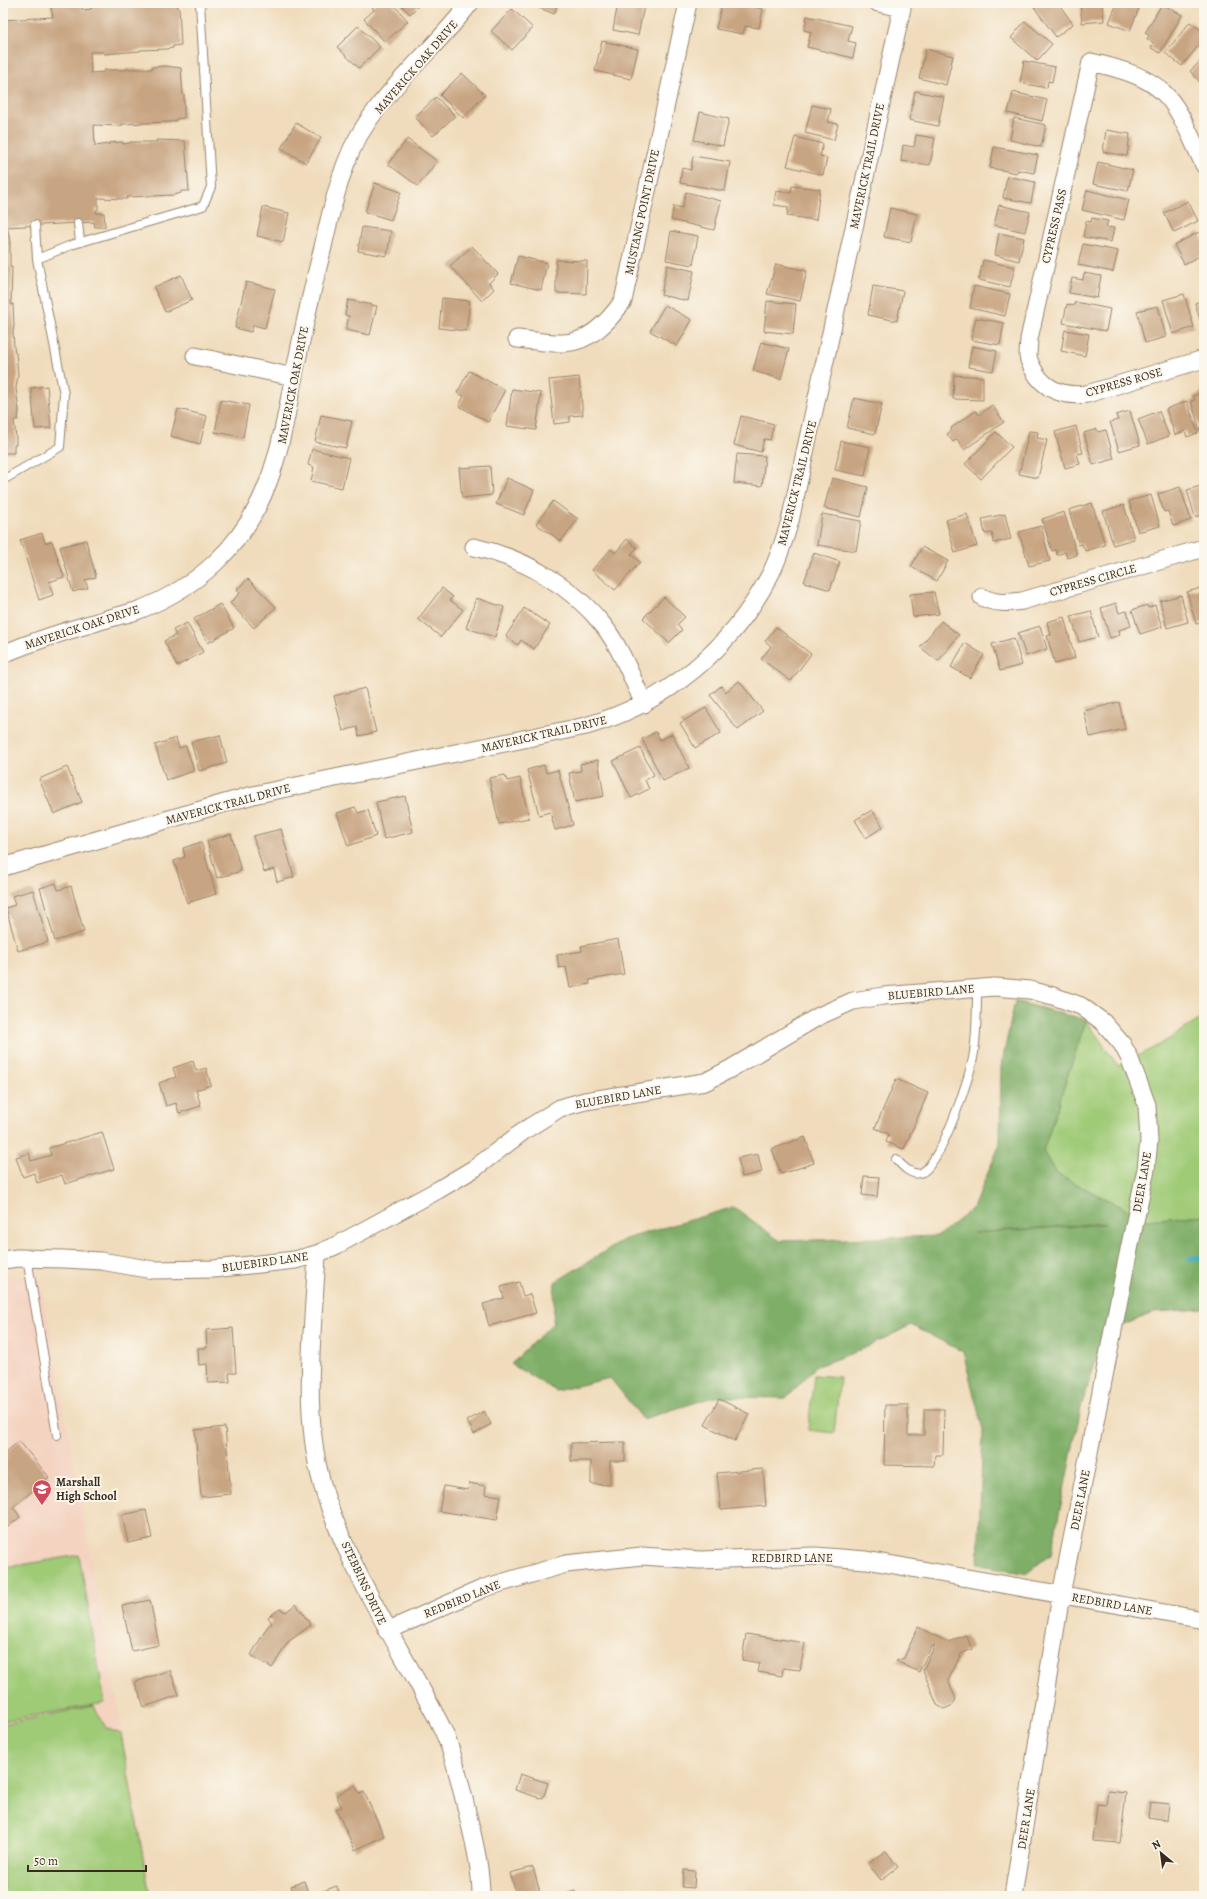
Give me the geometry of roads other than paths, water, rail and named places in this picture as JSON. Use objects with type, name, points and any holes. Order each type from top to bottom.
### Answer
[{"type":"street","name":"MAVERICK OAK DRIVE","points":[[3,654],[34,642],[139,610],[175,593],[216,562],[241,534],[258,505],[271,477],[280,451],[294,377],[333,203],[346,162],[360,133],[389,94],[416,66],[470,3]]},
{"type":"street","name":"MUSTANG POINT DRIVE","points":[[517,339],[564,343],[579,340],[595,331],[610,319],[623,301],[688,3]]},
{"type":"street","name":"MAVERICK TRAIL DRIVE","points":[[3,867],[254,795],[586,726],[610,719],[644,704],[691,673],[716,650],[735,628],[770,575],[781,550],[790,521],[902,8],[878,3]]},
{"type":"street","name":"CYPRESS PASS","points":[[1046,385],[1038,378],[1030,363],[1028,356],[1029,339],[1091,62],[1124,70],[1147,80],[1166,94],[1181,115],[1204,165]]},
{"type":"street","points":[[195,356],[294,377]]},
{"type":"street","name":"CYPRESS ROSE","points":[[1046,385],[1065,395],[1087,394],[1204,359]]},
{"type":"street","points":[[474,547],[514,559],[541,573],[559,585],[586,608],[603,626],[619,653],[644,704]]},
{"type":"street","name":"CYPRESS CIRCLE","points":[[982,597],[1003,603],[1022,601],[1204,548]]},
{"type":"street","name":"BLUEBIRD LANE","points":[[3,1260],[26,1258],[101,1261],[153,1270],[214,1270],[295,1260],[317,1254],[475,1168],[526,1130],[560,1108],[585,1100],[704,1082],[730,1069],[819,1016],[854,1001],[883,996],[995,987],[1030,990],[1081,1006],[1103,1022],[1122,1044],[1138,1078],[1147,1105]]},
{"type":"street","name":"DEER LANE","points":[[1013,1896],[1061,1595],[1146,1170],[1149,1141],[1147,1105]]},
{"type":"street","name":"STEBBINS DRIVE","points":[[317,1254],[311,1390],[311,1426],[317,1462],[326,1497],[340,1531],[387,1630],[439,1723],[452,1753],[476,1850],[481,1896]]},
{"type":"street","name":"REDBIRD LANE","points":[[387,1630],[484,1588],[566,1564],[642,1556],[700,1560],[815,1556],[866,1560],[1204,1620]]},
{"type":"lane","points":[[37,259],[80,242],[203,206],[211,187],[200,3]]},
{"type":"lane","points":[[78,223],[80,242]]},
{"type":"lane","points":[[3,480],[60,447],[64,394],[37,259],[35,225]]},
{"type":"lane","points":[[896,1159],[905,1169],[914,1173],[922,1172],[930,1165],[951,1125],[965,1090],[974,1054],[977,988]]},
{"type":"lane","points":[[26,1258],[57,1435]]},
{"type":"waterway","points":[[1189,1260],[1204,1256]]},
{"type":"place","name":"Marshall High School","points":[[42,1506]]}]
